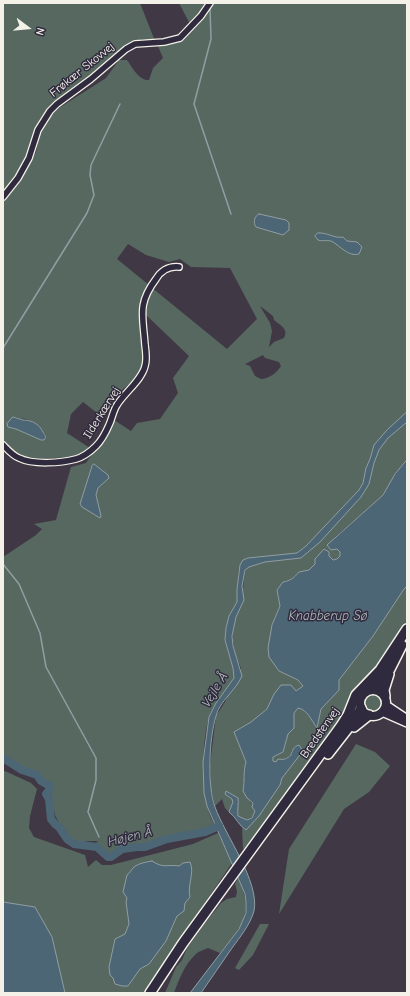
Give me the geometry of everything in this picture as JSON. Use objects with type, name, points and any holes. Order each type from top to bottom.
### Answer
[{"type":"highway","name":"Bredstenvej","points":[[250,852],[342,726],[359,690],[380,670],[407,629]]},
{"type":"highway","points":[[374,689],[390,668],[407,636]]},
{"type":"highway","points":[[384,705],[384,690],[390,668]]},
{"type":"highway","name":"Bredstenvej","points":[[150,993],[183,943],[232,875],[343,736],[356,718],[361,708]]},
{"type":"highway","name":"Bredstenvej","points":[[343,736],[369,715]]},
{"type":"main road","points":[[374,689],[381,692],[384,705],[374,716],[369,715],[361,708],[360,702],[363,694],[368,690],[374,689]]},
{"type":"street","name":"Frøkær Skovvej","points":[[3,197],[12,188],[22,172],[29,158],[38,130],[50,111],[57,104],[133,45],[164,42],[180,38],[201,16],[210,3]]},
{"type":"street","name":"Ilderkærvej","points":[[3,445],[19,458],[34,462],[60,462],[76,459],[86,454],[97,445],[109,425],[116,406],[145,367],[146,353],[142,310],[144,300],[150,287],[158,276],[165,270],[172,267],[179,267]]},
{"type":"street","points":[[384,705],[407,719]]},
{"type":"street","points":[[384,705],[407,723]]},
{"type":"green space","points":[[3,3],[140,3],[155,41],[143,39],[131,43],[49,108],[41,121],[26,161],[14,183],[3,194]]},
{"type":"green space","points":[[179,3],[407,3],[407,460],[395,474],[383,495],[335,537],[337,549],[340,552],[340,556],[337,559],[333,560],[329,557],[315,564],[309,570],[299,572],[292,579],[283,582],[277,590],[280,606],[272,625],[278,669],[279,671],[298,680],[303,686],[296,691],[274,694],[267,709],[251,722],[234,732],[246,762],[243,791],[255,810],[252,817],[247,820],[238,816],[238,798],[225,794],[234,802],[229,812],[225,808],[222,799],[215,806],[211,789],[210,765],[216,716],[225,702],[241,668],[233,643],[233,624],[240,604],[246,569],[239,568],[237,602],[229,616],[225,640],[233,668],[234,678],[211,712],[204,745],[203,770],[205,794],[209,813],[216,828],[169,837],[145,844],[124,846],[111,854],[105,851],[96,842],[99,841],[87,841],[81,844],[69,837],[66,830],[59,823],[55,815],[51,794],[53,790],[51,785],[41,781],[37,775],[22,770],[3,758],[3,557],[36,535],[42,529],[34,524],[56,520],[71,467],[86,463],[114,420],[131,431],[137,423],[160,419],[178,393],[173,378],[189,356],[145,314],[145,300],[151,287],[227,349],[257,319],[230,268],[191,267],[180,259],[169,262],[146,255],[128,244],[117,259],[149,285],[141,305],[144,356],[140,371],[133,380],[112,400],[101,416],[83,402],[71,414],[67,433],[90,448],[73,457],[35,459],[20,457],[3,441],[3,199],[15,187],[36,152],[40,134],[56,110],[106,78],[119,60],[127,60],[139,76],[145,80],[149,80],[153,68],[163,58],[158,46],[174,43],[192,28]],"holes":[[[260,306],[273,316],[274,320],[285,330],[284,338],[274,342],[269,347],[272,331],[270,323]],[[263,355],[265,358],[279,362],[281,366],[272,375],[261,379],[255,376],[250,366],[245,364]],[[16,417],[27,419],[37,425],[46,436],[41,440],[11,428]]]},
{"type":"green space","points":[[407,586],[407,620],[397,637],[375,669],[356,686],[345,715],[297,783],[243,850],[242,828],[246,830],[280,785],[282,778],[302,751],[292,750],[291,755],[287,758],[273,762],[273,757],[283,752],[288,734],[294,728],[294,713],[298,708],[301,709],[309,716],[317,728],[321,709],[339,690],[339,680],[373,636]]},
{"type":"green space","points":[[373,693],[380,696],[383,703],[380,710],[373,713],[366,710],[363,703],[366,696]]},
{"type":"green space","points":[[356,744],[375,752],[390,766],[369,792],[344,809],[279,914],[289,849]]},
{"type":"green space","points":[[5,771],[31,783],[37,789],[30,816],[29,828],[34,837],[85,855],[88,867],[96,860],[102,865],[111,865],[193,844],[218,833],[232,863],[145,993],[65,993],[63,986],[5,902],[3,902],[3,772]]},
{"type":"green space","points":[[238,878],[243,890],[246,910],[240,926],[220,953],[208,948],[196,954],[180,977],[174,993],[165,993],[176,967],[182,960],[187,948],[202,927],[221,903],[227,899],[236,897],[237,891],[235,884]]},
{"type":"green space","points":[[260,924],[269,924],[253,955],[239,970],[235,968]]},
{"type":"water","points":[[259,214],[286,220],[289,223],[289,230],[283,235],[256,227],[254,220]]},
{"type":"water","points":[[318,233],[343,237],[347,241],[357,242],[362,247],[359,254],[355,255],[345,251],[331,241],[318,240],[315,236]]},
{"type":"water","points":[[407,412],[407,422],[388,438],[379,450],[369,484],[361,497],[320,542],[301,558],[265,562],[249,567],[245,570],[242,586],[244,600],[236,617],[232,636],[233,646],[242,676],[220,706],[216,716],[210,749],[210,775],[212,798],[215,807],[252,886],[254,911],[244,931],[201,993],[190,993],[239,929],[246,913],[245,894],[207,806],[204,793],[203,762],[209,717],[216,703],[234,678],[233,668],[225,640],[229,616],[237,602],[240,565],[243,560],[248,558],[297,553],[306,546],[359,490],[363,483],[366,468],[374,445],[387,430]]},
{"type":"water","points":[[13,417],[35,423],[45,436],[44,440],[8,427],[7,424]]},
{"type":"water","name":"Knabberup Sø","points":[[407,460],[407,586],[373,636],[339,680],[339,690],[321,709],[317,728],[309,716],[301,709],[298,708],[294,713],[294,728],[288,734],[283,752],[273,757],[273,761],[276,762],[278,759],[288,757],[291,755],[296,746],[299,745],[303,751],[282,778],[280,785],[259,816],[246,830],[229,812],[233,802],[232,799],[225,794],[226,791],[238,798],[238,816],[247,820],[252,818],[255,811],[252,807],[253,803],[247,798],[243,791],[246,762],[234,732],[251,722],[267,709],[274,694],[281,685],[291,685],[296,691],[303,686],[298,680],[279,671],[269,657],[268,648],[272,625],[280,606],[277,590],[283,582],[292,579],[299,572],[309,570],[315,564],[315,559],[324,549],[329,552],[329,556],[333,560],[340,556],[340,552],[337,549],[331,550],[327,545],[383,495],[395,474]]},
{"type":"water","points":[[94,464],[108,475],[109,478],[98,488],[96,495],[101,516],[100,518],[82,507],[80,504],[92,466]]},
{"type":"water","points":[[152,861],[159,865],[165,866],[179,866],[183,863],[190,862],[192,870],[189,888],[190,897],[185,903],[184,911],[177,916],[166,941],[149,964],[140,969],[128,986],[122,986],[115,984],[110,975],[109,967],[115,939],[125,934],[129,924],[126,902],[127,898],[123,892],[127,875],[137,865]]},
{"type":"water","points":[[3,902],[35,907],[52,937],[65,993],[3,993]]},
{"type":"waterway","points":[[210,8],[211,39],[194,104],[231,214]]},
{"type":"waterway","points":[[3,348],[87,213],[94,195],[90,175],[91,165],[120,104]]},
{"type":"waterway","points":[[3,564],[19,584],[40,633],[46,667],[96,758],[96,780],[88,812],[99,837]]},
{"type":"waterway","name":"Højen Å","points":[[3,758],[22,770],[37,775],[41,781],[50,786],[50,789],[46,794],[49,799],[51,819],[59,827],[67,839],[74,844],[97,847],[108,857],[111,857],[122,849],[145,847],[167,839],[205,832],[219,826]]},
{"type":"water label","name":"Vejle Å","points":[[215,690]]}]
